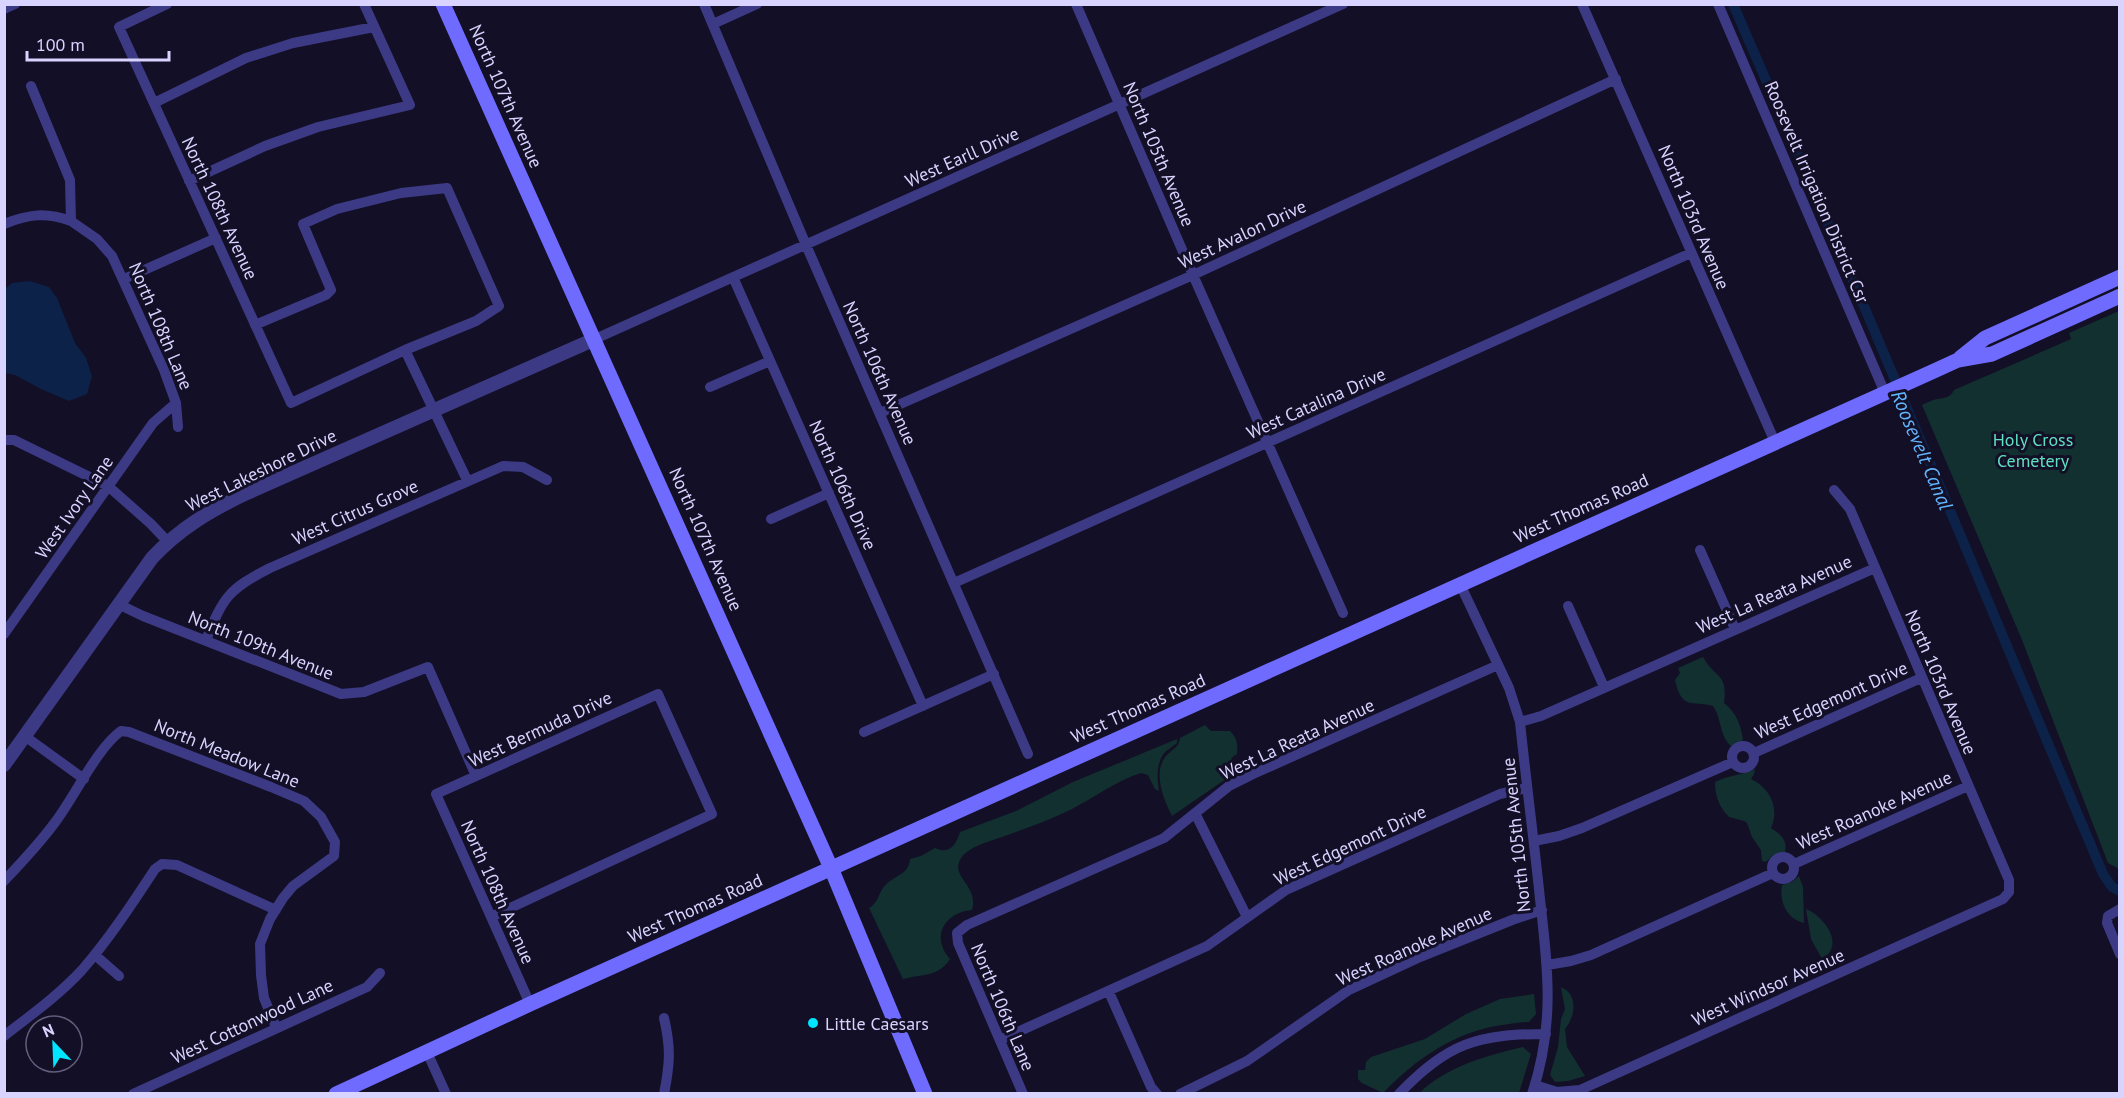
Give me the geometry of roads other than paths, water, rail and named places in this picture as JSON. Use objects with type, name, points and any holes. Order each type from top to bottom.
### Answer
[{"type":"main road","name":"North 107th Avenue","points":[[443,4],[831,868],[925,1094]]},
{"type":"main road","name":"West Thomas Road","points":[[1958,360],[1985,338],[2120,277]]},
{"type":"main road","name":"West Thomas Road","points":[[336,1094],[530,1004],[1910,381],[1958,360],[1992,354],[2120,296]]},
{"type":"street","points":[[4,9],[15,4]]},
{"type":"street","name":"North 108th Avenue","points":[[167,4],[119,27],[291,403],[405,350]]},
{"type":"street","points":[[189,181],[265,146],[318,128],[410,105],[364,4]]},
{"type":"street","name":"North 106th Avenue","points":[[704,4],[806,245],[1028,754]]},
{"type":"street","points":[[713,24],[757,4]]},
{"type":"street","name":"North 105th Avenue","points":[[1076,4],[1343,613]]},
{"type":"street","name":"West Earll Drive","points":[[595,339],[1343,4]]},
{"type":"street","name":"North 103rd Avenue","points":[[1582,4],[1775,442]]},
{"type":"street","name":"Roosevelt Irrigation District Csr","points":[[1718,4],[1885,393]]},
{"type":"street","points":[[154,103],[246,58],[292,43],[374,27]]},
{"type":"street","name":"West Avalon Drive","points":[[880,413],[1193,275],[1616,79]]},
{"type":"street","points":[[4,224],[23,216],[53,215],[71,221],[70,180],[31,86]]},
{"type":"street","points":[[255,325],[326,295],[331,290],[303,224],[337,209],[401,193],[447,188],[499,306],[476,321],[405,350],[467,480]]},
{"type":"street","name":"North 108th Lane","points":[[71,221],[97,239],[112,256],[124,279],[164,370],[176,403],[178,427]]},
{"type":"street","points":[[124,279],[216,238]]},
{"type":"street","name":"West Catalina Drive","points":[[954,583],[1691,253]]},
{"type":"street","name":"North 106th Drive","points":[[733,277],[923,706]]},
{"type":"street","name":"West Lakeshore Drive","points":[[4,765],[152,558],[189,524],[213,509],[595,339]]},
{"type":"street","points":[[710,387],[770,360]]},
{"type":"street","name":"West Ivory Lane","points":[[4,634],[153,423],[176,403]]},
{"type":"street","points":[[4,440],[14,440],[108,486],[144,517],[168,542]]},
{"type":"street","name":"West Citrus Grove","points":[[206,640],[219,609],[232,591],[250,578],[503,466],[524,467],[547,480]]},
{"type":"street","name":"North 103rd Avenue","points":[[1834,490],[1850,509],[2008,880],[2010,892]]},
{"type":"street","points":[[771,519],[829,493]]},
{"type":"street","points":[[1700,550],[1735,629]]},
{"type":"street","name":"West La Reata Avenue","points":[[1520,722],[1541,716],[1875,568]]},
{"type":"street","name":"North 105th Avenue","points":[[1460,584],[1498,665],[1520,722],[1547,965],[1546,1034],[1533,1089]]},
{"type":"street","name":"North 109th Avenue","points":[[118,604],[341,694],[364,692],[428,667],[476,776]]},
{"type":"street","points":[[1568,606],[1604,687]]},
{"type":"street","name":"West La Reata Avenue","points":[[957,933],[967,925],[1164,837],[1229,786],[1498,665]]},
{"type":"street","points":[[864,732],[994,674]]},
{"type":"street","name":"West Edgemont Drive","points":[[1754,753],[1921,678]]},
{"type":"street","name":"West Bermuda Drive","points":[[436,794],[658,694],[712,814],[491,917]]},
{"type":"street","name":"North Meadow Lane","points":[[84,779],[113,737],[121,731],[129,732],[272,786],[304,801],[321,817],[335,842],[334,856],[293,886],[276,910],[260,944],[264,998],[276,1027]]},
{"type":"street","points":[[4,881],[55,823],[84,779],[26,737]]},
{"type":"street","name":"West Edgemont Drive","points":[[1741,746],[1749,747],[1754,753],[1754,763],[1748,768],[1741,768],[1733,762],[1734,751],[1741,746]]},
{"type":"street","name":"West Edgemont Drive","points":[[1534,841],[1582,828],[1733,762]]},
{"type":"street","name":"West Roanoke Avenue","points":[[1794,864],[1968,786]]},
{"type":"street","name":"West Edgemont Drive","points":[[1000,1040],[1207,946],[1296,885],[1500,794],[1527,788]]},
{"type":"street","name":"North 108th Avenue","points":[[436,794],[530,1004]]},
{"type":"street","points":[[1195,813],[1247,917]]},
{"type":"street","points":[[1786,857],[1794,864],[1794,872],[1790,878],[1782,880],[1773,873],[1773,863],[1779,858],[1786,857]]},
{"type":"street","points":[[4,1036],[65,987],[95,955],[155,869],[162,864],[177,865],[276,910]]},
{"type":"street","points":[[1547,965],[1591,955],[1773,873]]},
{"type":"street","name":"West Windsor Avenue","points":[[1533,1089],[1557,1092],[1580,1090],[2003,899],[2010,892]]},
{"type":"street","points":[[2120,909],[2108,916],[2107,923],[2120,954]]},
{"type":"street","name":"West Roanoke Avenue","points":[[1180,1094],[1247,1061],[1349,990],[1420,957],[1542,910]]},
{"type":"street","name":"North 106th Lane","points":[[957,933],[958,943],[1023,1094]]},
{"type":"street","points":[[95,955],[119,976]]},
{"type":"street","name":"West Cottonwood Lane","points":[[133,1094],[367,987],[380,973]]},
{"type":"street","points":[[1109,992],[1151,1087],[1157,1094]]},
{"type":"street","points":[[664,1018],[670,1056],[664,1094]]},
{"type":"street","points":[[1399,1094],[1429,1065],[1448,1052],[1466,1044],[1506,1035],[1546,1034]]},
{"type":"street","points":[[427,1052],[446,1094]]},
{"type":"water","points":[[30,281],[49,287],[57,298],[75,343],[86,358],[92,376],[87,394],[69,401],[15,375],[5,373],[5,289],[12,283]]},
{"type":"waterway","name":"Roosevelt Canal","points":[[1733,4],[1869,318],[2103,874],[2112,887],[2120,891]]},
{"type":"place","name":"Little Caesars","points":[[813,1023]]},
{"type":"park label","name":"Holy Cross Cemetery","points":[[2033,449]]}]
